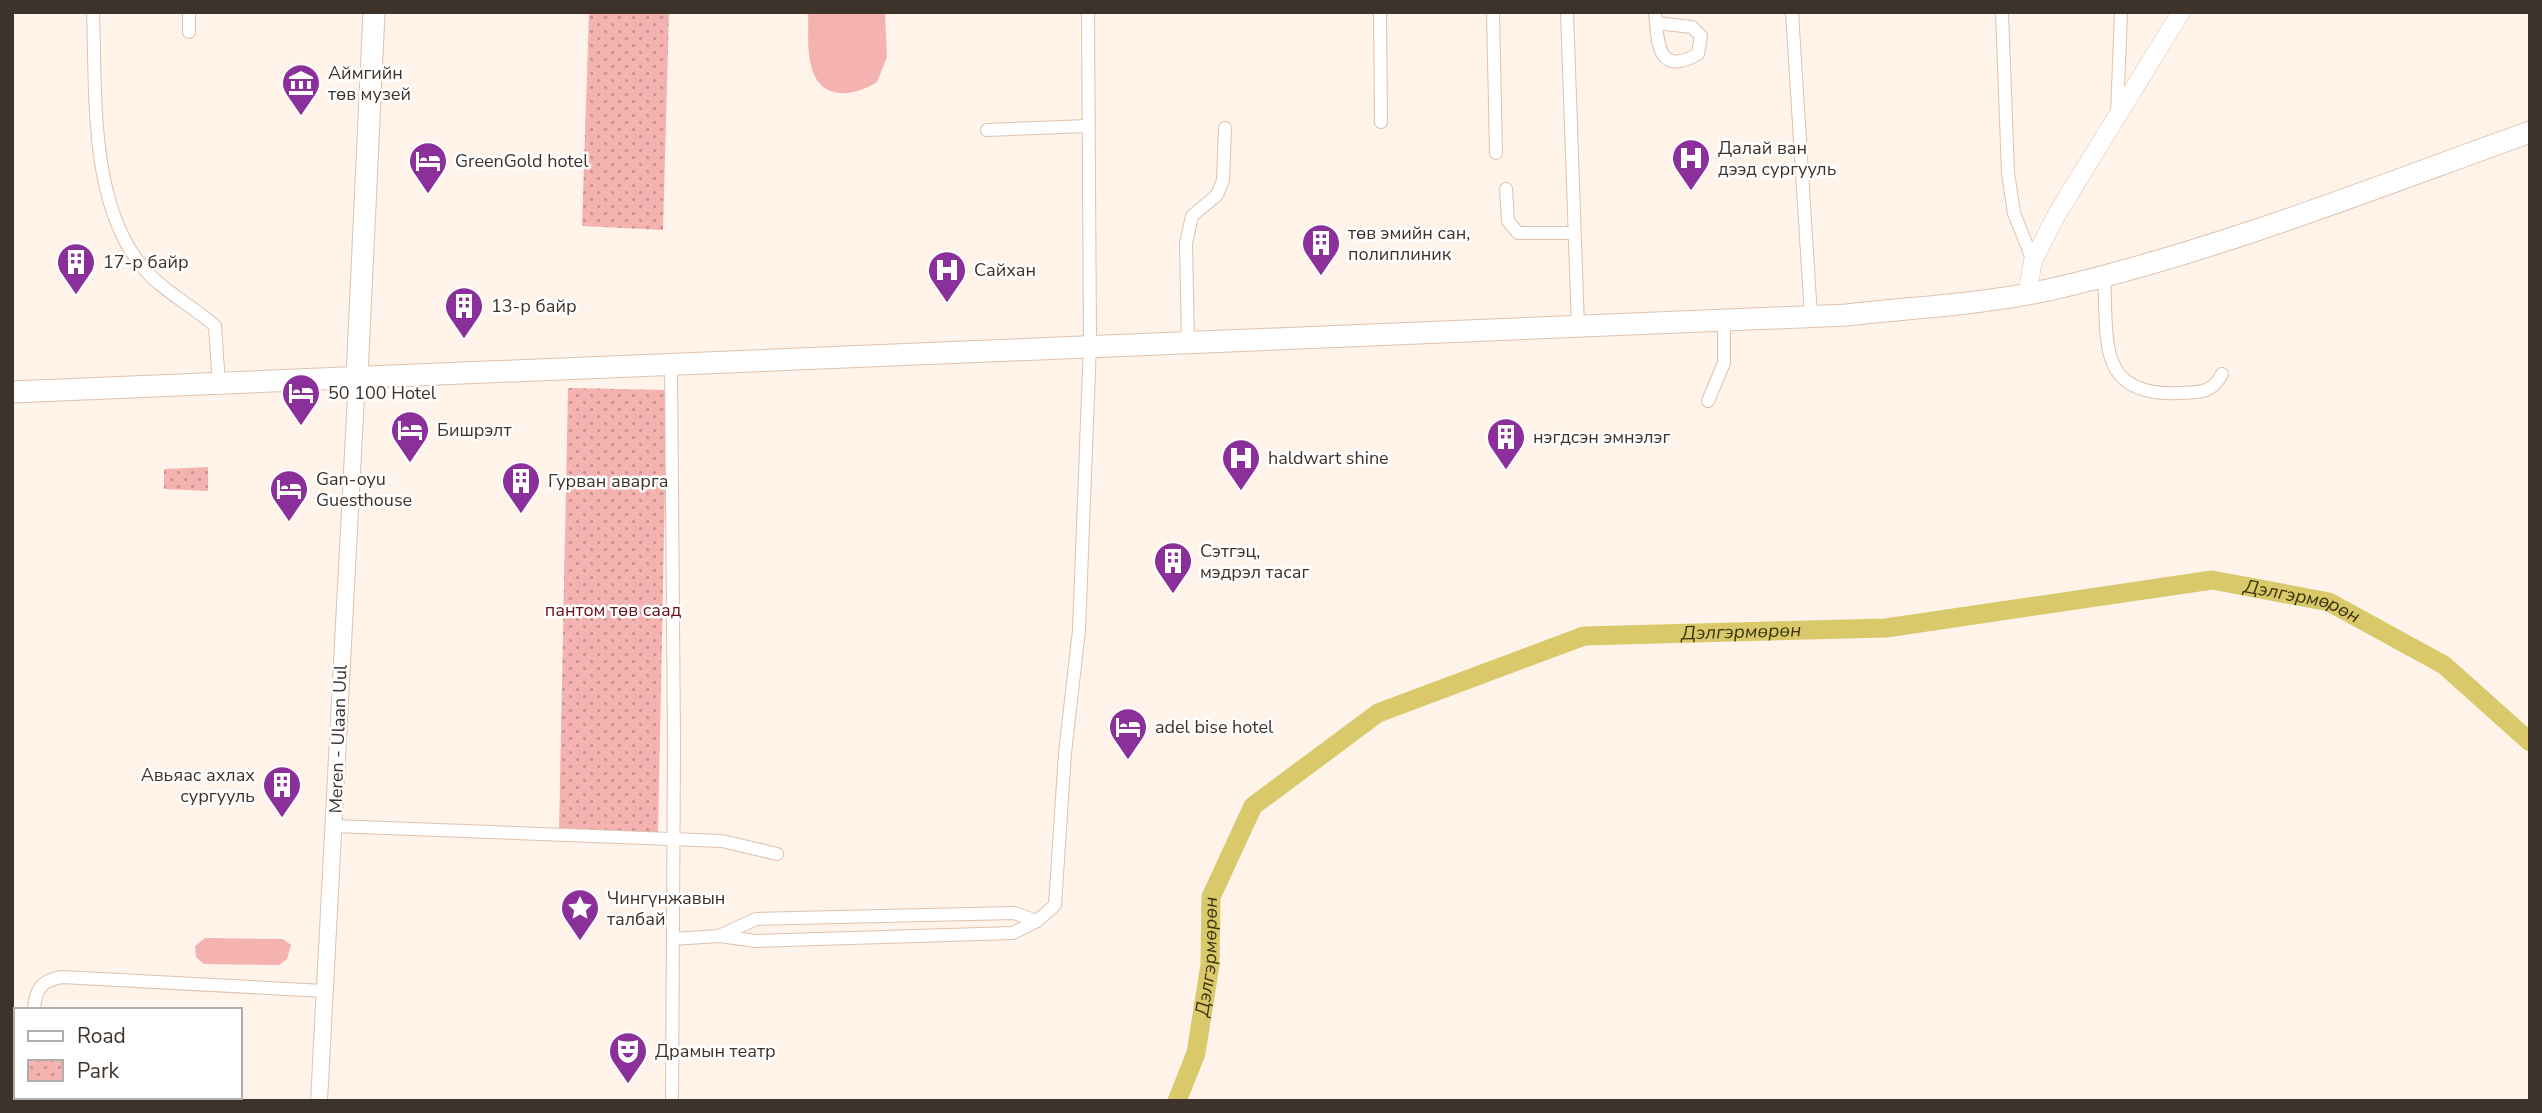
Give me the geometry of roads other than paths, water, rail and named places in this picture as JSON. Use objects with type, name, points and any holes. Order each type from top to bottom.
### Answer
[{"type":"main road","points":[[357,377],[374,12]]},
{"type":"main road","points":[[2027,294],[2034,261],[2057,214],[2117,121],[2181,12]]},
{"type":"main road","points":[[12,391],[219,385],[1090,344],[1188,343],[1811,317],[2027,294],[2104,276],[2214,246],[2530,132]]},
{"type":"street","points":[[93,12],[96,109],[104,177],[123,239],[142,267],[215,326],[219,385]]},
{"type":"street","points":[[189,12],[189,32]]},
{"type":"street","points":[[673,939],[719,936],[757,941],[1013,933],[1037,921],[1055,905],[1065,753],[1079,630],[1090,344],[1088,12]]},
{"type":"street","points":[[1380,12],[1381,122]]},
{"type":"street","points":[[1493,12],[1496,153]]},
{"type":"street","points":[[1567,12],[1578,327]]},
{"type":"street","points":[[1792,12],[1811,317]]},
{"type":"street","points":[[2002,12],[2008,173],[2014,213],[2034,261]]},
{"type":"street","points":[[2117,121],[2121,12]]},
{"type":"street","points":[[987,130],[1088,126]]},
{"type":"street","points":[[1188,343],[1186,243],[1192,216],[1217,195],[1223,180],[1225,128]]},
{"type":"street","points":[[1506,189],[1508,221],[1518,233],[1574,233]]},
{"type":"street","points":[[2104,276],[2109,361],[2126,383],[2156,393],[2205,392],[2216,386],[2222,374]]},
{"type":"street","points":[[1708,401],[1724,363],[1724,321]]},
{"type":"street","points":[[671,364],[674,839],[672,1101]]},
{"type":"street","name":"Meren - Ulaan Uul","points":[[319,1101],[357,377]]},
{"type":"street","points":[[334,826],[722,841],[777,854]]},
{"type":"street","points":[[719,936],[756,919],[1014,913],[1037,921]]},
{"type":"street","points":[[34,1008],[39,988],[50,979],[62,977],[324,991]]},
{"type":"waterway","name":"Дэлгэрмөрөн","points":[[1177,1101],[1196,1053],[1210,965],[1211,897],[1253,806],[1378,713],[1584,636],[1886,628],[2212,580],[2329,602],[2444,665],[2530,742]]},
{"type":"place","name":"Аймгийн төв музей","points":[[301,117]]},
{"type":"place","name":"Далай ван дээд сургууль","points":[[1691,192]]},
{"type":"place","name":"GreenGold hotel","points":[[428,195]]},
{"type":"place","name":"төв эмийн сан, полиплиник","points":[[1321,277]]},
{"type":"place","name":"17-р байр","points":[[76,296]]},
{"type":"place","name":"Сайхан","points":[[947,304]]},
{"type":"place","name":"13-р байр","points":[[464,340]]},
{"type":"place","name":"50 100 Hotel","points":[[301,427]]},
{"type":"place","name":"Бишрэлт","points":[[410,464]]},
{"type":"place","name":"нэгдсэн эмнэлэг","points":[[1506,471]]},
{"type":"place","name":"haldwart shine","points":[[1241,492]]},
{"type":"place","name":"Гурван аварга","points":[[521,515]]},
{"type":"place","name":"Gan-oyu Guesthouse","points":[[289,523]]},
{"type":"place","name":"Сэтгэц, мэдрэл тасаг","points":[[1173,595]]},
{"type":"place","name":"adel bise hotel","points":[[1128,761]]},
{"type":"place","name":"Авьяас ахлах сургууль","points":[[282,819]]},
{"type":"place","name":"Чингүнжавын талбай","points":[[580,942]]},
{"type":"place","name":"Драмын театр","points":[[628,1085]]},
{"type":"park label","name":"пантом төв саад","points":[[613,610]]}]
